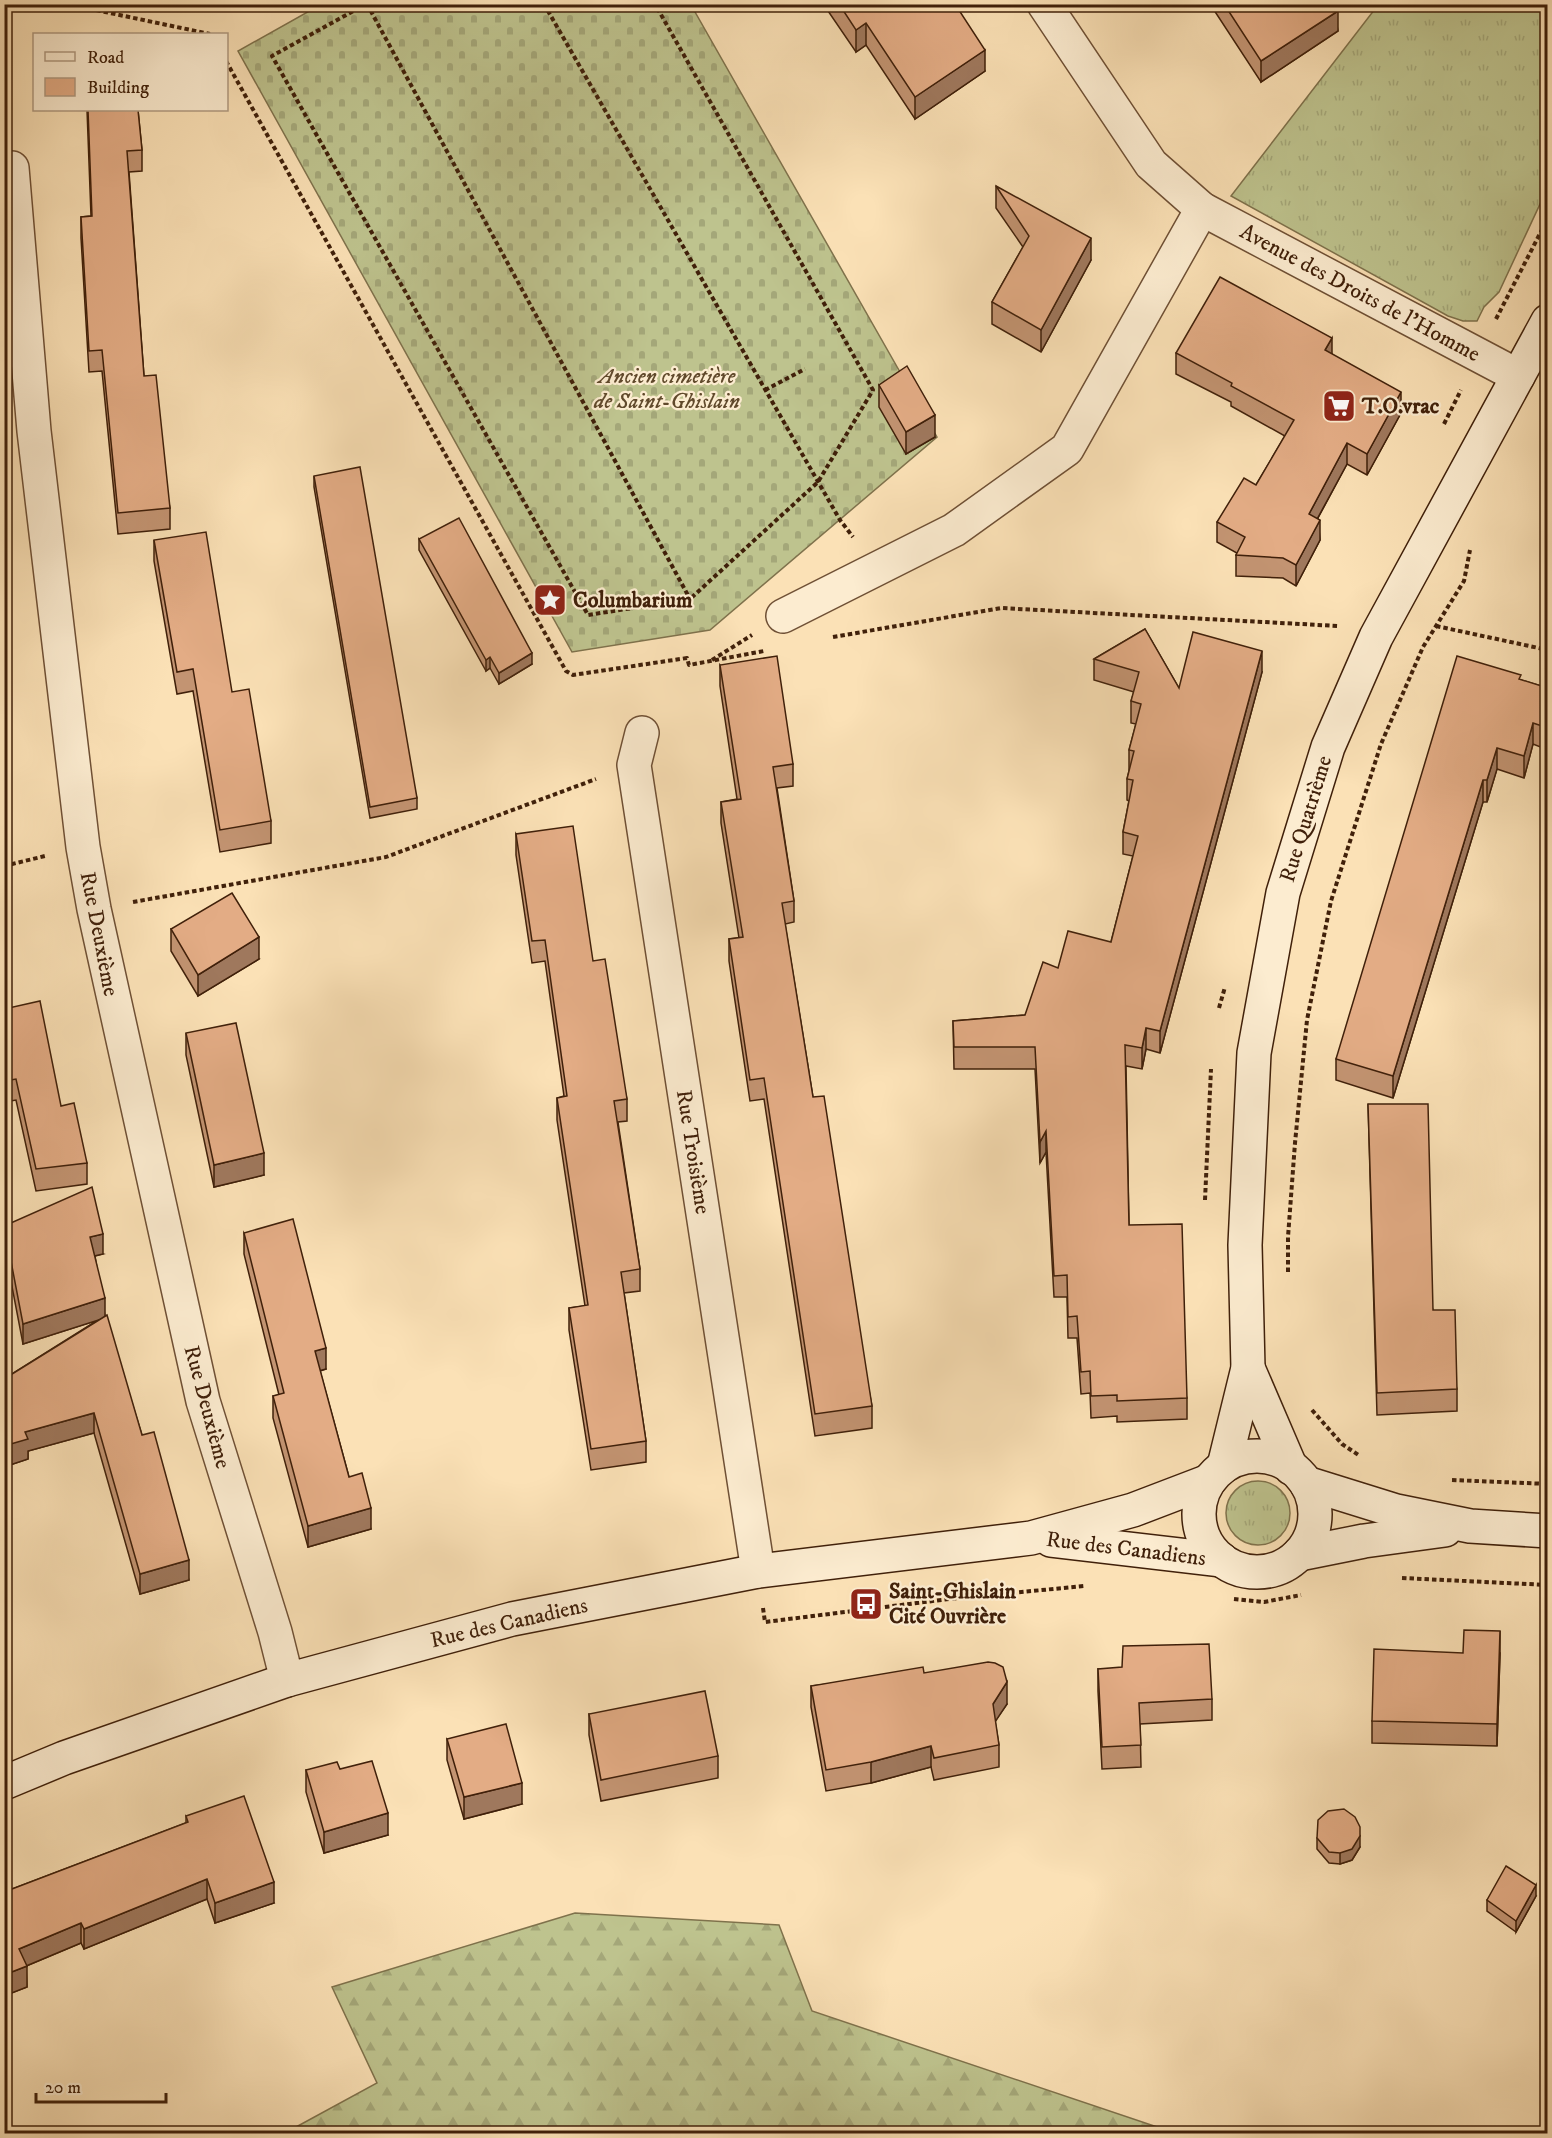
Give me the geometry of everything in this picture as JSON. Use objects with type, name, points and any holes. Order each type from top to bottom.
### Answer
[{"type":"street","name":"Avenue des Droits de l'Homme","points":[[1044,4],[1151,164],[1202,209],[1518,376]]},
{"type":"street","name":"Rue Deuxième","points":[[12,168],[34,431],[83,847],[94,909],[203,1401],[275,1632],[287,1680]]},
{"type":"street","points":[[783,616],[954,530],[1067,449],[1202,209]]},
{"type":"street","name":"Rue Quatrième","points":[[1216,1473],[1248,1368],[1245,1245],[1254,1053],[1283,893],[1328,747],[1376,637],[1548,321]]},
{"type":"street","name":"Rue Troisième","points":[[642,733],[634,765],[758,1571]]},
{"type":"street","name":"Rue Quatrième","points":[[1248,1368],[1298,1476]]},
{"type":"street","name":"Rue des Canadiens","points":[[4,1783],[64,1758],[287,1680],[512,1619],[758,1571],[1031,1538],[1133,1510],[1216,1473],[1237,1460],[1258,1456],[1278,1460],[1298,1476],[1396,1511],[1470,1526],[1548,1531]]},
{"type":"street","name":"Rue des Canadiens","points":[[1216,1473],[1200,1502],[1200,1526],[1209,1548],[1222,1560],[1242,1570],[1264,1572],[1281,1567],[1299,1554],[1364,1541],[1470,1526]]},
{"type":"street","points":[[1298,1476],[1313,1501],[1314,1519],[1310,1538],[1299,1554]]},
{"type":"street","name":"Rue des Canadiens","points":[[1031,1538],[1222,1560]]},
{"type":"path","points":[[67,4],[205,33]]},
{"type":"path","points":[[655,4],[873,390],[818,482],[690,599],[588,615],[272,56],[366,4],[690,599]]},
{"type":"path","points":[[544,4],[840,520],[877,568]]},
{"type":"path","points":[[228,65],[566,671],[573,675],[687,658],[688,665],[775,648]]},
{"type":"path","points":[[4,72],[12,168]]},
{"type":"path","points":[[765,390],[805,369]]},
{"type":"path","points":[[1288,1282],[1288,1237],[1300,1081],[1318,960],[1334,891],[1370,775],[1423,647],[1464,581],[1471,547],[1469,540]]},
{"type":"path","points":[[829,638],[1002,608],[1338,626]]},
{"type":"path","points":[[710,661],[783,616]]},
{"type":"path","points":[[1436,626],[1548,650]]},
{"type":"path","points":[[94,909],[386,857],[634,765]]},
{"type":"path","points":[[1306,1401],[1319,1420],[1342,1444],[1361,1457]]},
{"type":"path","points":[[1449,1479],[1548,1484]]},
{"type":"path","points":[[1401,1578],[1548,1585]]},
{"type":"path","points":[[765,1622],[959,1597],[1088,1586]]},
{"type":"path","points":[[1227,1597],[1264,1602],[1304,1595]]},
{"type":"green space","name":"Ancien cimetière de Saint-Ghislain","points":[[320,5],[691,5],[937,437],[710,630],[572,652],[238,51]]},
{"type":"green space","points":[[1378,5],[1547,5],[1547,189],[1499,292],[1484,307],[1477,321],[1463,321],[1448,316],[1231,196]]},
{"type":"green space","points":[[1252,1481],[1264,1481],[1281,1490],[1288,1501],[1290,1513],[1288,1525],[1281,1536],[1264,1545],[1252,1545],[1240,1540],[1231,1531],[1226,1519],[1226,1507],[1231,1495],[1240,1486]]},
{"type":"green space","points":[[575,1913],[779,1925],[812,2011],[1175,2133],[285,2133],[377,2083],[332,1987]]},
{"type":"building","points":[[839,4],[955,4],[985,50],[915,97],[866,23],[856,30]]},
{"type":"building","points":[[1224,4],[1333,4],[1338,11],[1261,61]]},
{"type":"building","points":[[88,111],[138,111],[142,150],[127,151],[144,376],[156,375],[170,508],[118,513],[102,350],[89,351],[81,217],[92,216]]},
{"type":"building","points":[[996,186],[1091,238],[1041,330],[992,302],[1029,236]]},
{"type":"building","points":[[1220,277],[1332,338],[1325,350],[1401,392],[1367,454],[1347,443],[1309,514],[1320,520],[1296,565],[1283,558],[1236,555],[1245,537],[1217,522],[1244,478],[1256,485],[1294,420],[1176,353]]},
{"type":"building","points":[[907,366],[935,415],[906,432],[879,385]]},
{"type":"building","points":[[360,467],[417,798],[370,807],[314,476]]},
{"type":"building","points":[[459,518],[532,653],[499,673],[490,657],[486,660],[419,539]]},
{"type":"building","points":[[206,532],[232,692],[249,689],[271,821],[220,830],[193,669],[177,672],[154,540]]},
{"type":"building","points":[[1145,629],[1179,688],[1193,632],[1262,651],[1160,1031],[1146,1028],[1142,1048],[1125,1045],[1129,1225],[1182,1224],[1187,1398],[1117,1401],[1117,1395],[1091,1396],[1090,1371],[1081,1372],[1077,1316],[1068,1317],[1067,1275],[1054,1276],[1046,1131],[1040,1142],[1035,1047],[954,1047],[953,1021],[1025,1015],[1043,962],[1058,968],[1068,931],[1111,942],[1138,836],[1123,832],[1133,780],[1127,779],[1134,751],[1129,750],[1141,704],[1131,701],[1139,672],[1094,659]]},
{"type":"building","points":[[777,656],[793,764],[773,767],[794,901],[782,903],[813,1097],[824,1096],[872,1406],[815,1414],[764,1078],[750,1080],[729,939],[743,937],[721,802],[741,799],[720,665]]},
{"type":"building","points":[[1457,656],[1521,675],[1519,679],[1548,688],[1548,728],[1533,723],[1524,756],[1497,748],[1487,780],[1483,780],[1393,1076],[1336,1059]]},
{"type":"building","points":[[573,826],[593,961],[605,959],[627,1099],[614,1101],[640,1269],[621,1272],[646,1441],[591,1449],[569,1308],[588,1305],[557,1098],[567,1096],[545,940],[532,941],[516,834]]},
{"type":"building","points":[[232,893],[259,937],[198,975],[171,929]]},
{"type":"building","points":[[40,1001],[61,1106],[74,1103],[87,1163],[36,1169],[16,1079],[4,1081],[4,1009]]},
{"type":"building","points":[[236,1023],[264,1153],[214,1165],[186,1033]]},
{"type":"building","points":[[1368,1104],[1428,1104],[1433,1310],[1455,1310],[1457,1389],[1377,1393]]},
{"type":"building","points":[[92,1187],[103,1234],[90,1237],[105,1298],[23,1324],[10,1256],[4,1257],[4,1226]]},
{"type":"building","points":[[293,1219],[326,1348],[315,1351],[349,1477],[362,1473],[371,1508],[308,1526],[273,1396],[284,1393],[244,1233]]},
{"type":"building","points":[[107,1315],[142,1435],[154,1432],[189,1560],[140,1574],[94,1413],[25,1432],[28,1439],[4,1446],[4,1379]]},
{"type":"building","points":[[1464,1630],[1500,1631],[1497,1724],[1372,1721],[1374,1649],[1463,1653]]},
{"type":"building","points":[[1209,1644],[1212,1699],[1139,1703],[1141,1745],[1102,1747],[1098,1669],[1122,1667],[1123,1646]]},
{"type":"building","points":[[988,1662],[1003,1667],[1007,1682],[993,1704],[999,1745],[934,1758],[931,1746],[871,1762],[826,1770],[811,1686],[923,1667],[924,1673]]},
{"type":"building","points":[[705,1691],[718,1756],[601,1780],[589,1714]]},
{"type":"building","points":[[506,1724],[522,1783],[464,1797],[447,1739]]},
{"type":"building","points":[[372,1761],[388,1813],[324,1832],[306,1770],[337,1762],[340,1769]]},
{"type":"building","points":[[244,1796],[274,1882],[215,1903],[207,1879],[84,1929],[81,1923],[19,1949],[27,1966],[4,1975],[4,1892],[188,1822],[186,1816]]},
{"type":"building","points":[[1344,1809],[1355,1817],[1360,1827],[1360,1836],[1352,1849],[1340,1853],[1329,1852],[1317,1838],[1318,1820],[1328,1811]]},
{"type":"building","points":[[1506,1866],[1536,1885],[1516,1921],[1487,1900]]},
{"type":"place","name":"T.O.vrac","points":[[1339,406]]},
{"type":"place","name":"Columbarium","points":[[550,600]]},
{"type":"place","name":"Saint-Ghislain Cité Ouvrière","points":[[866,1604]]}]
